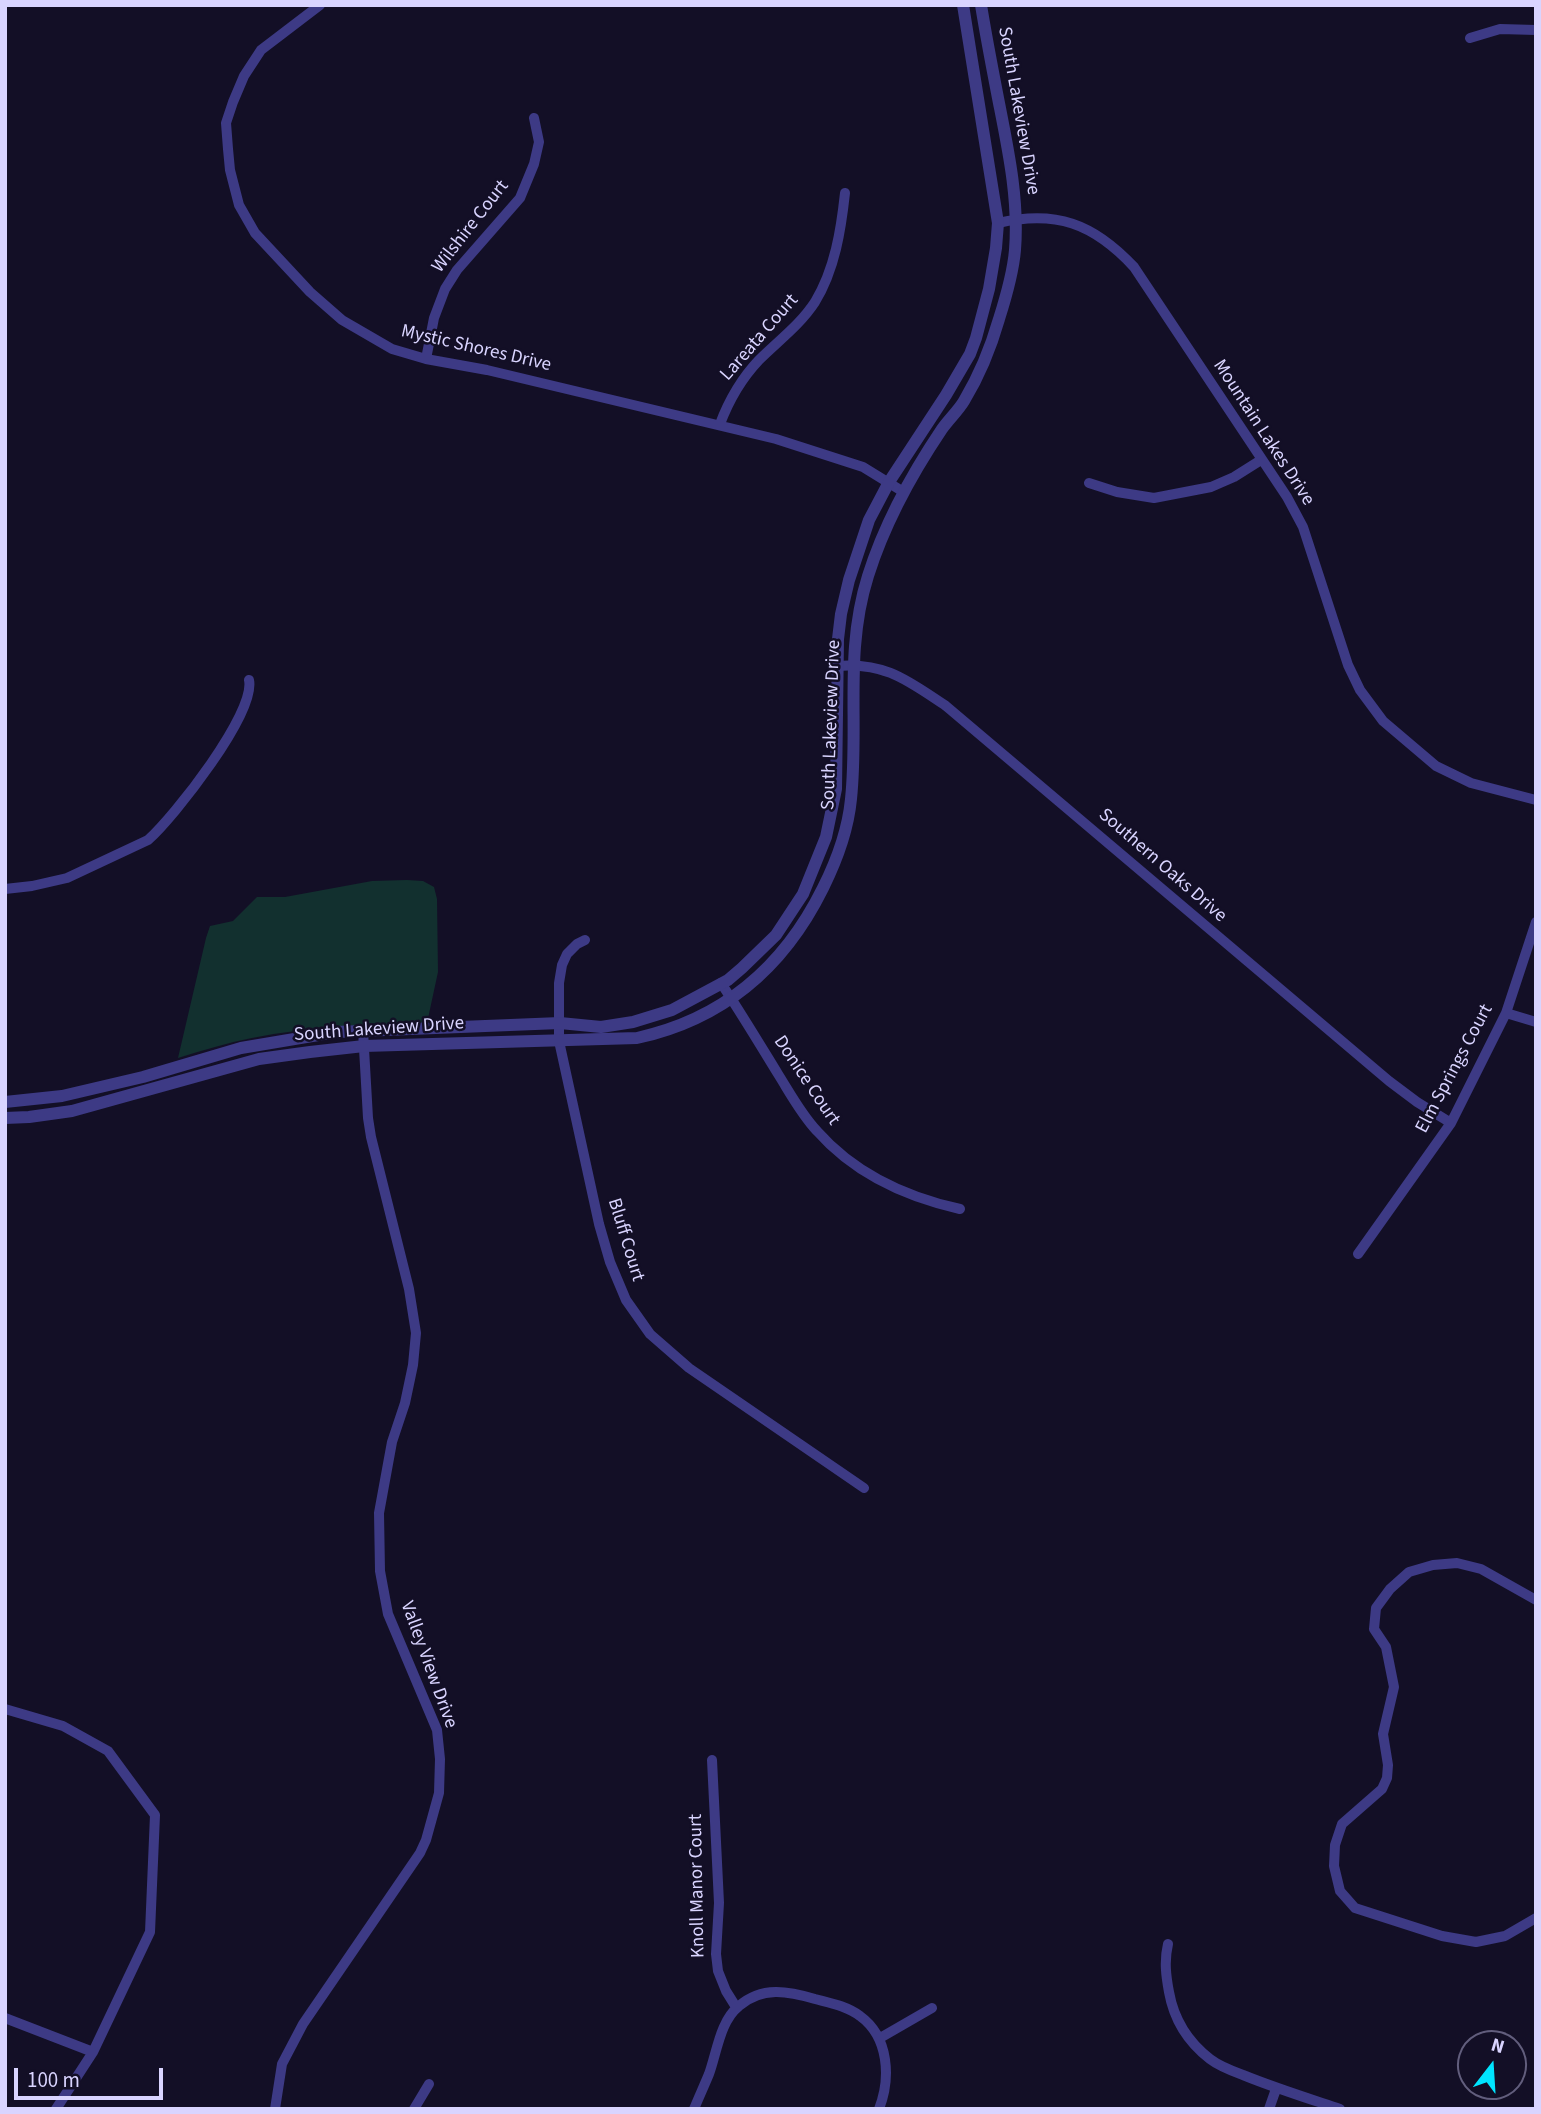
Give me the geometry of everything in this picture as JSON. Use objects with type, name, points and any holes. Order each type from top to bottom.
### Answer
[{"type":"street","name":"Mystic Shores Drive","points":[[320,5],[261,50],[244,76],[226,123],[230,170],[236,195],[255,233],[310,292],[342,320],[392,349],[426,359],[487,370],[720,424],[863,467],[902,491]]},
{"type":"street","name":"South Lakeview Drive","points":[[5,1102],[62,1096],[241,1048],[336,1032],[560,1023],[601,1027],[633,1022],[672,1010],[721,983],[743,968],[776,935],[803,894],[826,837],[836,789],[837,666],[841,614],[849,580],[869,520],[888,482],[954,383],[970,354],[989,289],[998,223],[963,5]]},
{"type":"street","name":"South Lakeview Drive","points":[[5,1118],[72,1111],[259,1059],[364,1046],[637,1038],[681,1026],[731,999],[774,963],[811,912],[834,865],[849,818],[856,619],[867,577],[902,491],[964,401],[991,344],[1007,292],[1015,252],[1014,187],[981,5]]},
{"type":"street","points":[[1470,38],[1500,29],[1536,30]]},
{"type":"street","name":"Wilshire Court","points":[[426,359],[434,318],[445,289],[457,270],[520,198],[534,164],[539,142],[534,118]]},
{"type":"street","name":"Lareata Court","points":[[720,424],[731,396],[758,362],[799,323],[815,301],[832,263],[840,234],[845,193]]},
{"type":"street","name":"Mountain Lakes Drive","points":[[998,223],[1016,219],[1051,218],[1085,227],[1123,255],[1134,267],[1287,496],[1303,527],[1348,665],[1360,690],[1383,721],[1436,766],[1471,783],[1536,800]]},
{"type":"street","points":[[1089,483],[1117,492],[1154,498],[1211,487],[1234,477],[1261,460]]},
{"type":"street","name":"Southern Oaks Drive","points":[[837,666],[853,664],[898,675],[946,706],[1390,1081],[1451,1123]]},
{"type":"street","points":[[5,889],[67,878],[148,840],[183,802],[234,727],[247,698],[249,680]]},
{"type":"street","name":"Elm Springs Court","points":[[1358,1254],[1451,1123],[1506,1013],[1536,922]]},
{"type":"street","name":"Bluff Court","points":[[585,940],[567,954],[562,965],[559,983],[559,1041],[599,1224],[626,1300],[650,1334],[689,1368],[864,1488]]},
{"type":"street","name":"Donice Court","points":[[721,983],[797,1104],[829,1144],[866,1172],[897,1189],[931,1202],[960,1209]]},
{"type":"street","points":[[1506,1013],[1536,1022]]},
{"type":"street","name":"Valley View Drive","points":[[275,2109],[282,2064],[303,2024],[419,1853],[426,1840],[439,1793],[437,1730],[388,1614],[380,1571],[379,1513],[392,1442],[414,1365],[416,1333],[410,1289],[371,1138],[363,1031]]},
{"type":"street","points":[[166,1069],[171,1084]]},
{"type":"street","points":[[1536,1600],[1481,1569],[1457,1563],[1433,1565],[1409,1572],[1390,1588],[1376,1608],[1374,1629],[1386,1647],[1394,1687],[1383,1734],[1388,1765],[1387,1778],[1382,1789],[1342,1824],[1335,1844],[1334,1866],[1340,1891],[1355,1908],[1442,1936],[1476,1942],[1495,1939],[1505,1937],[1536,1918]]},
{"type":"street","points":[[5,1709],[63,1726],[108,1751],[155,1815],[150,1932],[93,2052],[56,2109]]},
{"type":"street","name":"Knoll Manor Court","points":[[712,1760],[719,1903],[716,1954],[718,1971],[736,2007]]},
{"type":"street","points":[[1168,1944],[1165,1974],[1170,1998],[1178,2025],[1192,2043],[1211,2060],[1276,2089],[1340,2109]]},
{"type":"street","points":[[694,2109],[722,2032],[736,2007],[753,1996],[788,1991],[861,2016],[880,2038],[887,2067],[879,2109]]},
{"type":"street","points":[[880,2038],[932,2008]]},
{"type":"street","points":[[5,2018],[93,2052]]},
{"type":"street","points":[[414,2109],[429,2084]]},
{"type":"street","points":[[1269,2109],[1276,2089]]},
{"type":"green space","points":[[372,881],[423,881],[434,887],[437,899],[438,972],[427,1023],[339,1027],[274,1034],[178,1058],[210,926],[233,921],[257,897],[285,897]]}]
